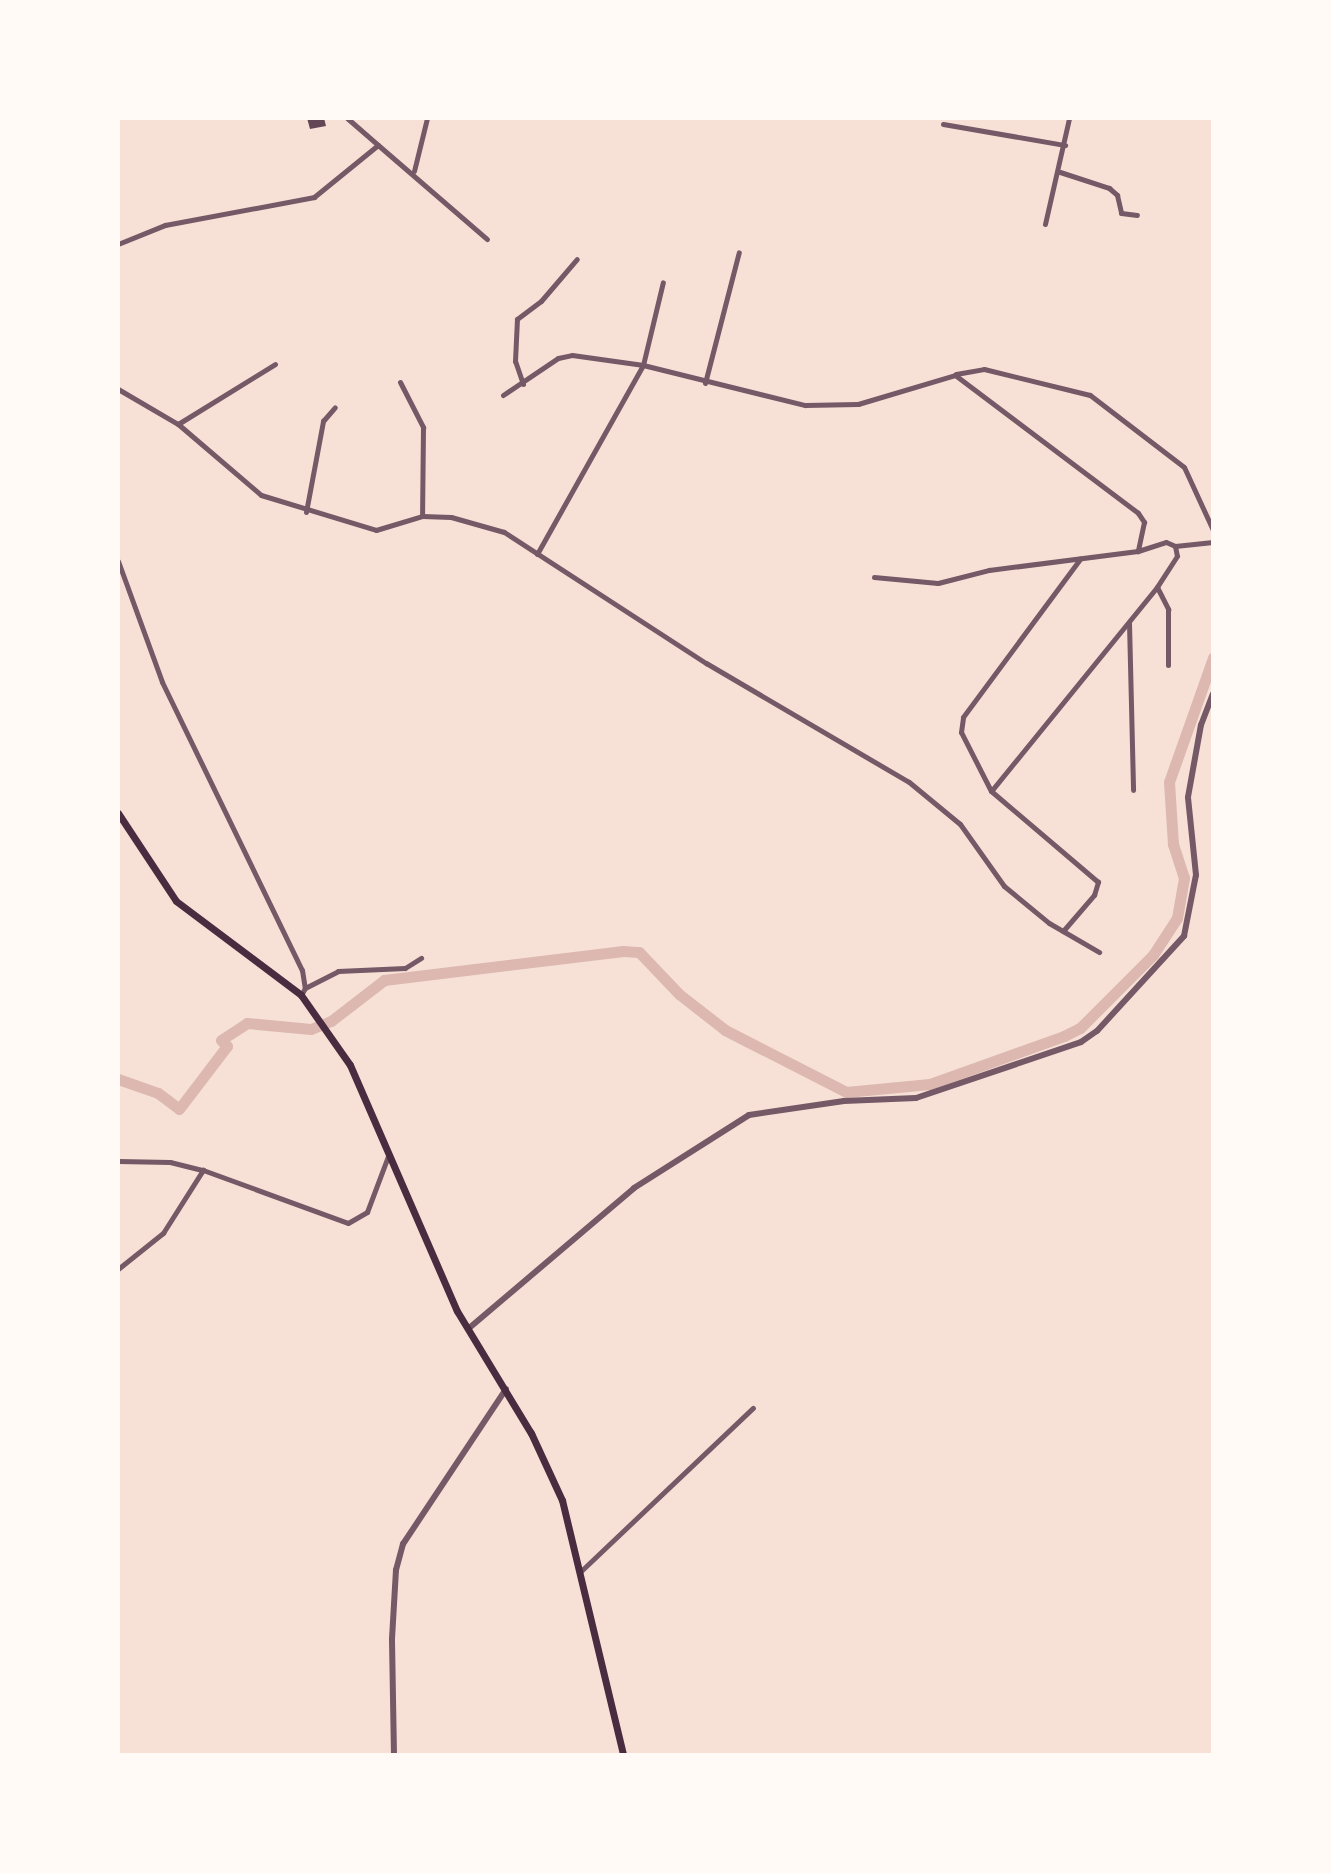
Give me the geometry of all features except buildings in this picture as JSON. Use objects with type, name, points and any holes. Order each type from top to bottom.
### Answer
[{"type":"main road","points":[[118,813],[176,901],[303,991],[327,1027],[390,1151],[468,1329],[506,1389],[562,1500],[623,1755]]},
{"type":"street","points":[[347,118],[414,171],[487,239]]},
{"type":"street","points":[[414,171],[427,118]]},
{"type":"street","points":[[1045,224],[1060,172],[1069,118]]},
{"type":"street","points":[[943,124],[1065,145]]},
{"type":"street","points":[[118,244],[165,225],[314,197],[378,145]]},
{"type":"street","points":[[1060,172],[1109,188],[1117,195],[1121,213],[1137,215]]},
{"type":"street","points":[[705,383],[739,252]]},
{"type":"street","points":[[523,384],[515,361],[517,319],[541,301],[577,259]]},
{"type":"street","points":[[537,554],[643,365],[663,282]]},
{"type":"street","points":[[503,395],[558,358],[572,355],[643,365],[777,402],[858,404],[984,369],[1090,395],[1184,467],[1213,530]]},
{"type":"street","points":[[178,424],[275,364]]},
{"type":"street","points":[[955,375],[1138,513],[1144,522],[1138,551]]},
{"type":"street","points":[[400,382],[423,427],[422,516]]},
{"type":"street","points":[[118,389],[178,424],[261,495],[306,512],[376,530],[422,516],[451,517],[504,532],[706,663],[909,782],[960,824],[1004,886],[1063,931],[1099,952]]},
{"type":"street","points":[[306,512],[323,421],[335,407]]},
{"type":"street","points":[[874,577],[938,583],[989,570],[1138,551],[1166,542],[1175,546],[1213,542]]},
{"type":"street","points":[[991,791],[1157,587],[1177,556],[1175,546]]},
{"type":"street","points":[[1063,931],[1094,895],[1098,882],[991,791],[961,732],[963,717],[1080,559]]},
{"type":"street","points":[[118,561],[162,682],[302,970],[303,991],[338,971],[405,968],[421,958]]},
{"type":"street","points":[[1157,587],[1168,609],[1168,665]]},
{"type":"street","points":[[1129,621],[1133,790]]},
{"type":"street","points":[[468,1329],[634,1188],[749,1115],[844,1101],[916,1098],[1073,1045],[1097,1031],[1184,936],[1196,875],[1188,797],[1201,725],[1213,694]]},
{"type":"street","points":[[118,1161],[170,1162],[203,1170],[348,1223],[367,1212],[390,1151]]},
{"type":"street","points":[[118,1269],[163,1233],[203,1170]]},
{"type":"street","points":[[394,1755],[392,1639],[396,1570],[403,1544],[506,1389]]},
{"type":"street","points":[[581,1571],[753,1408]]},
{"type":"waterway","points":[[118,1079],[158,1093],[179,1109],[227,1046],[221,1040],[247,1023],[311,1029],[331,1021],[384,980],[623,951],[639,952],[679,994],[725,1030],[846,1092],[930,1084],[1064,1036],[1080,1028],[1153,955],[1177,918],[1184,878],[1173,844],[1169,782],[1213,658]]}]
